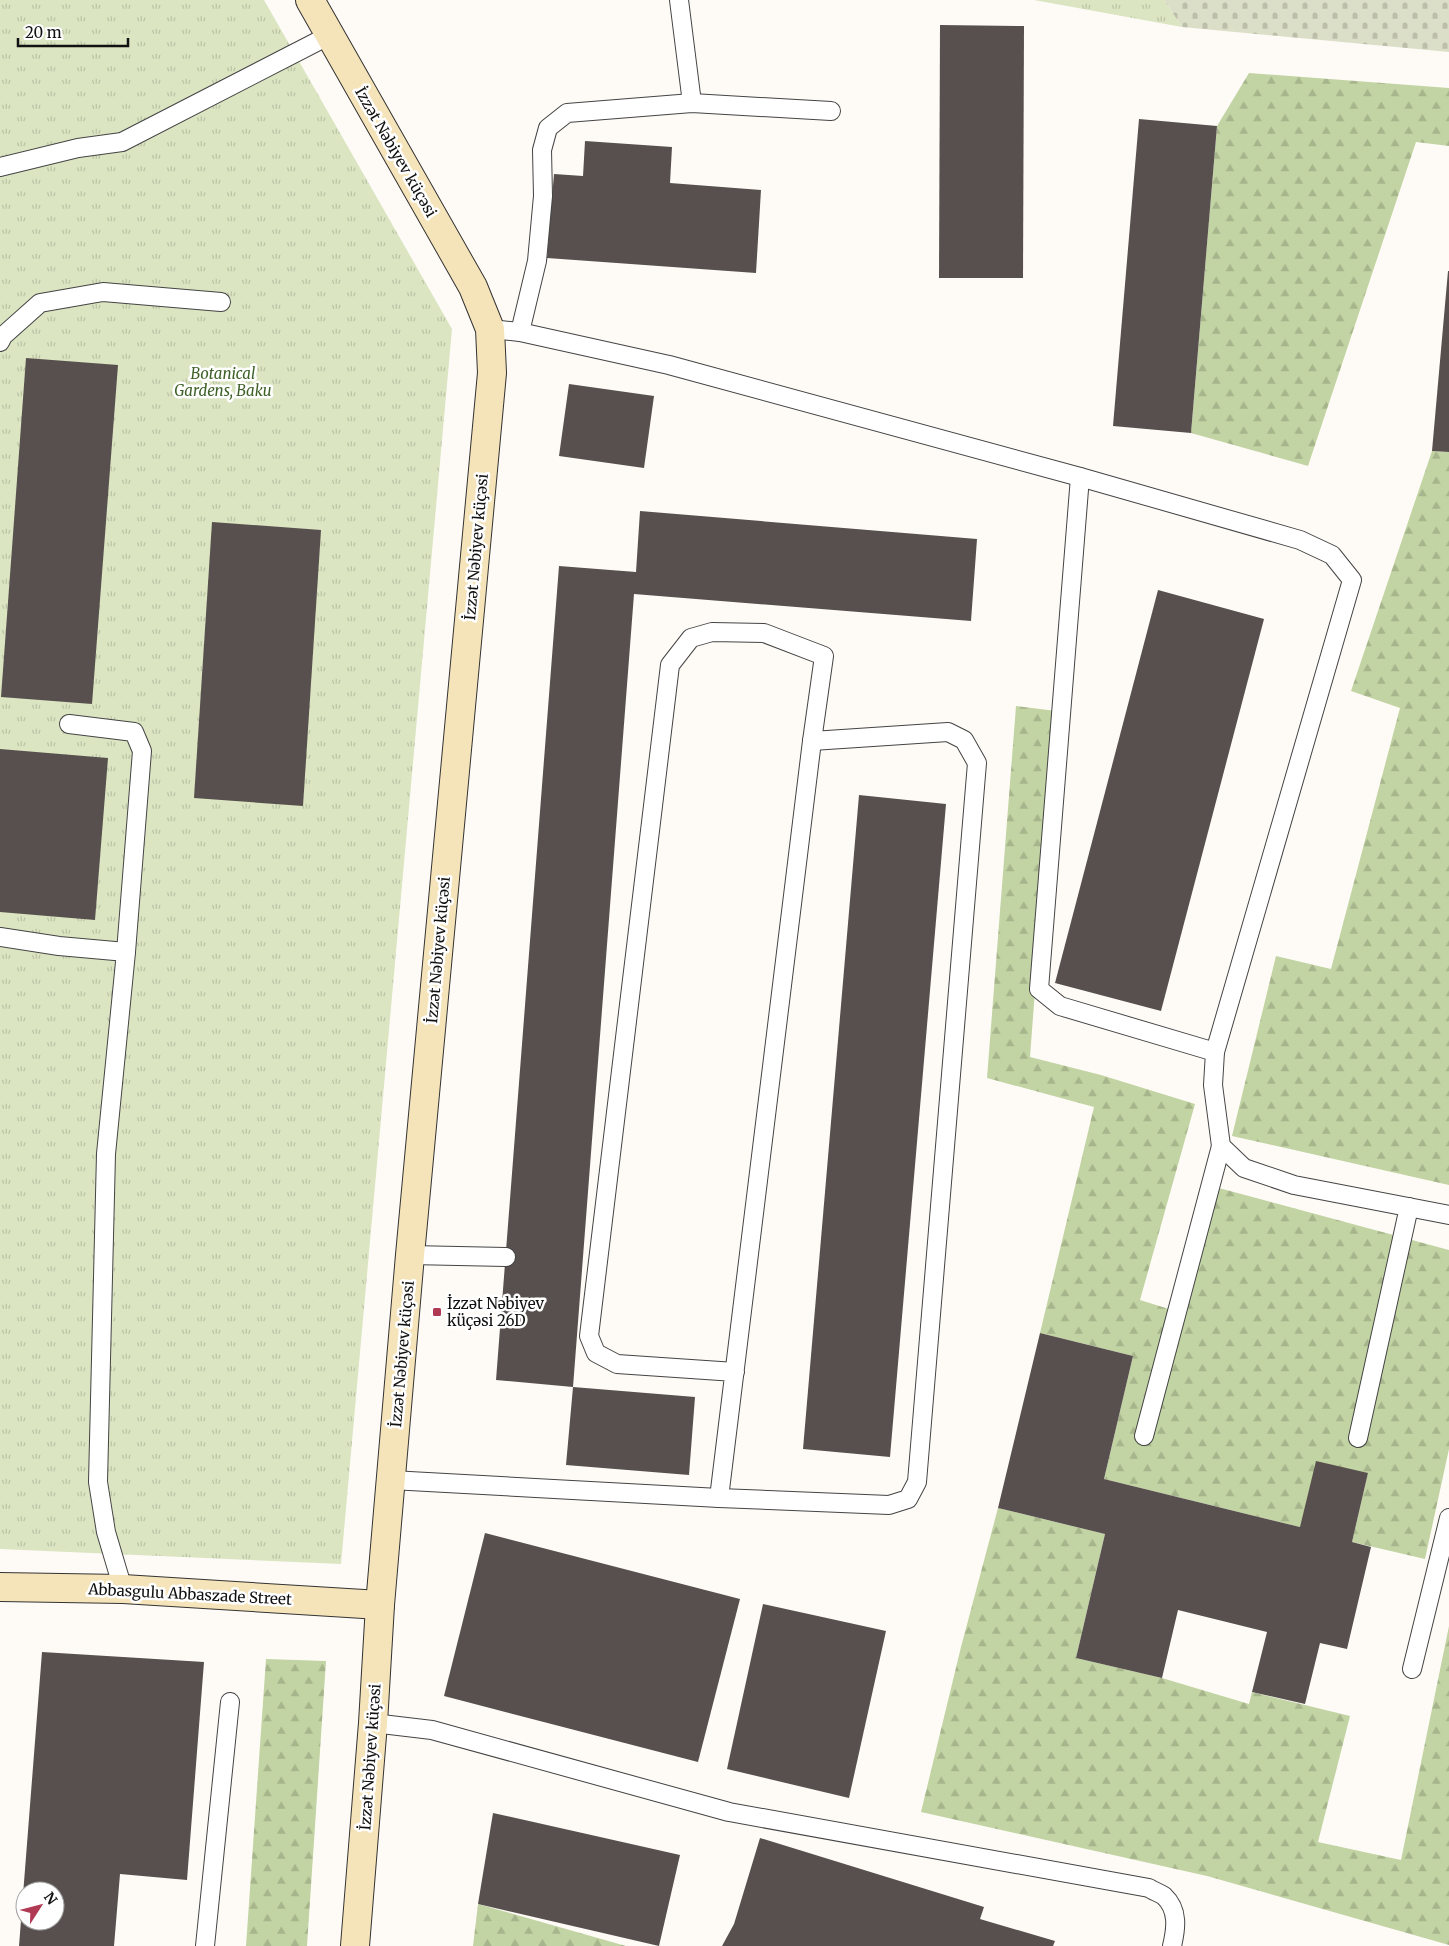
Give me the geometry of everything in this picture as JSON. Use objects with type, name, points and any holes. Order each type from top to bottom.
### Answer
[{"type":"main road","name":"İzzət Nəbiyev küçəsi","points":[[310,0],[473,287],[490,329],[492,373],[410,1255],[380,1605],[373,1723],[355,1946]]},
{"type":"main road","name":"Abbasgulu Abbaszade Street","points":[[0,1587],[123,1590],[380,1605]]},
{"type":"lane","points":[[679,0],[692,103]]},
{"type":"lane","points":[[0,166],[78,148],[122,142],[330,35]]},
{"type":"lane","points":[[520,332],[537,260],[543,196],[542,150],[548,128],[567,113],[692,103],[831,111]]},
{"type":"lane","points":[[0,342],[3,336],[40,303],[103,292],[221,302]]},
{"type":"lane","points":[[490,329],[520,332],[669,365],[1080,477],[1300,540],[1332,555],[1352,580],[1215,1052],[1213,1085],[1221,1146],[1144,1436]]},
{"type":"lane","points":[[1080,477],[1039,989],[1060,1006],[1215,1052]]},
{"type":"lane","points":[[719,1498],[735,1372],[812,741],[824,656],[764,633],[712,632],[691,638],[670,666],[590,1259],[589,1336],[596,1353],[617,1364],[735,1372]]},
{"type":"lane","points":[[69,724],[134,732],[142,751],[126,952],[106,1154],[98,1482],[106,1532],[123,1590]]},
{"type":"lane","points":[[391,1480],[719,1498],[889,1505],[908,1499],[917,1482],[977,763],[964,740],[948,732],[812,741]]},
{"type":"lane","points":[[0,937],[59,946],[126,952]]},
{"type":"lane","points":[[1221,1146],[1244,1168],[1294,1185],[1449,1215]]},
{"type":"lane","points":[[1358,1438],[1409,1207]]},
{"type":"lane","points":[[410,1255],[506,1257]]},
{"type":"lane","points":[[1412,1669],[1449,1518]]},
{"type":"lane","points":[[205,1946],[230,1702]]},
{"type":"lane","points":[[373,1723],[432,1730],[729,1812],[1149,1888],[1164,1896],[1174,1913],[1177,1927],[1172,1946]]},
{"type":"green space","name":"Botanical Gardens, Baku","points":[[0,0],[264,0],[452,329],[341,1564],[0,1549]]},
{"type":"green space","points":[[1034,0],[1164,0],[1182,27]]},
{"type":"green space","points":[[1164,0],[1449,0],[1449,52],[1182,27]]},
{"type":"green space","points":[[1249,73],[1449,88],[1449,146],[1416,142],[1308,466],[1191,433],[1217,126]]},
{"type":"green space","points":[[1432,451],[1449,452],[1449,1185],[1232,1136],[1276,956],[1331,969],[1400,708],[1351,691]]},
{"type":"green space","points":[[1016,706],[1056,711],[1030,1057],[1101,1075],[1195,1104],[1140,1300],[1169,1309],[1204,1184],[1449,1250],[1449,1449],[1425,1559],[1352,1542],[1368,1473],[1300,1527],[1104,1479],[1133,1356],[1040,1333],[1094,1107],[987,1078]]},
{"type":"green space","points":[[998,1508],[1105,1534],[1076,1658],[1162,1678],[1249,1704],[1252,1692],[1350,1716],[1318,1842],[1401,1860],[1449,1626],[1449,1945],[1207,1876],[921,1812],[961,1647]]},
{"type":"green space","points":[[266,1659],[326,1661],[307,1946],[246,1946]]},
{"type":"green space","points":[[478,1904],[626,1946],[473,1946]]},
{"type":"building","points":[[940,25],[1024,26],[1023,278],[939,278]]},
{"type":"building","points":[[1139,119],[1217,126],[1191,433],[1113,426]]},
{"type":"building","points":[[585,141],[672,147],[670,183],[761,190],[756,273],[547,258],[554,174],[583,176]]},
{"type":"building","points":[[1449,271],[1449,452],[1432,451]]},
{"type":"building","points":[[26,358],[118,365],[92,704],[1,697]]},
{"type":"building","points":[[569,384],[654,396],[644,468],[559,456]]},
{"type":"building","points":[[640,511],[977,539],[971,621],[634,594],[573,1387],[496,1380],[559,566],[636,572]]},
{"type":"building","points":[[212,522],[321,530],[303,806],[194,798]]},
{"type":"building","points":[[1158,590],[1264,619],[1161,1011],[1055,983]]},
{"type":"building","points":[[0,749],[108,758],[95,920],[0,912]]},
{"type":"building","points":[[859,795],[946,804],[890,1457],[803,1449]]},
{"type":"building","points":[[1040,1333],[1133,1356],[1104,1479],[1300,1527],[1316,1461],[1368,1473],[1352,1542],[1371,1547],[1347,1649],[1320,1643],[1305,1704],[1252,1692],[1267,1632],[1178,1610],[1162,1678],[1076,1658],[1105,1534],[998,1508]]},
{"type":"building","points":[[573,1387],[695,1397],[689,1475],[566,1465]]},
{"type":"building","points":[[485,1533],[740,1599],[698,1762],[444,1696]]},
{"type":"building","points":[[763,1604],[886,1631],[849,1798],[727,1769]]},
{"type":"building","points":[[42,1652],[204,1662],[187,1880],[120,1874],[114,1946],[19,1946],[20,1931],[65,1931],[65,1881],[24,1881]]},
{"type":"building","points":[[493,1813],[680,1855],[659,1946],[478,1904]]},
{"type":"building","points":[[760,1838],[984,1907],[980,1919],[1055,1941],[1053,1946],[722,1946],[734,1924]]},
{"type":"place","name":"İzzət Nəbiyev küçəsi 26D","points":[[437,1312]]}]
